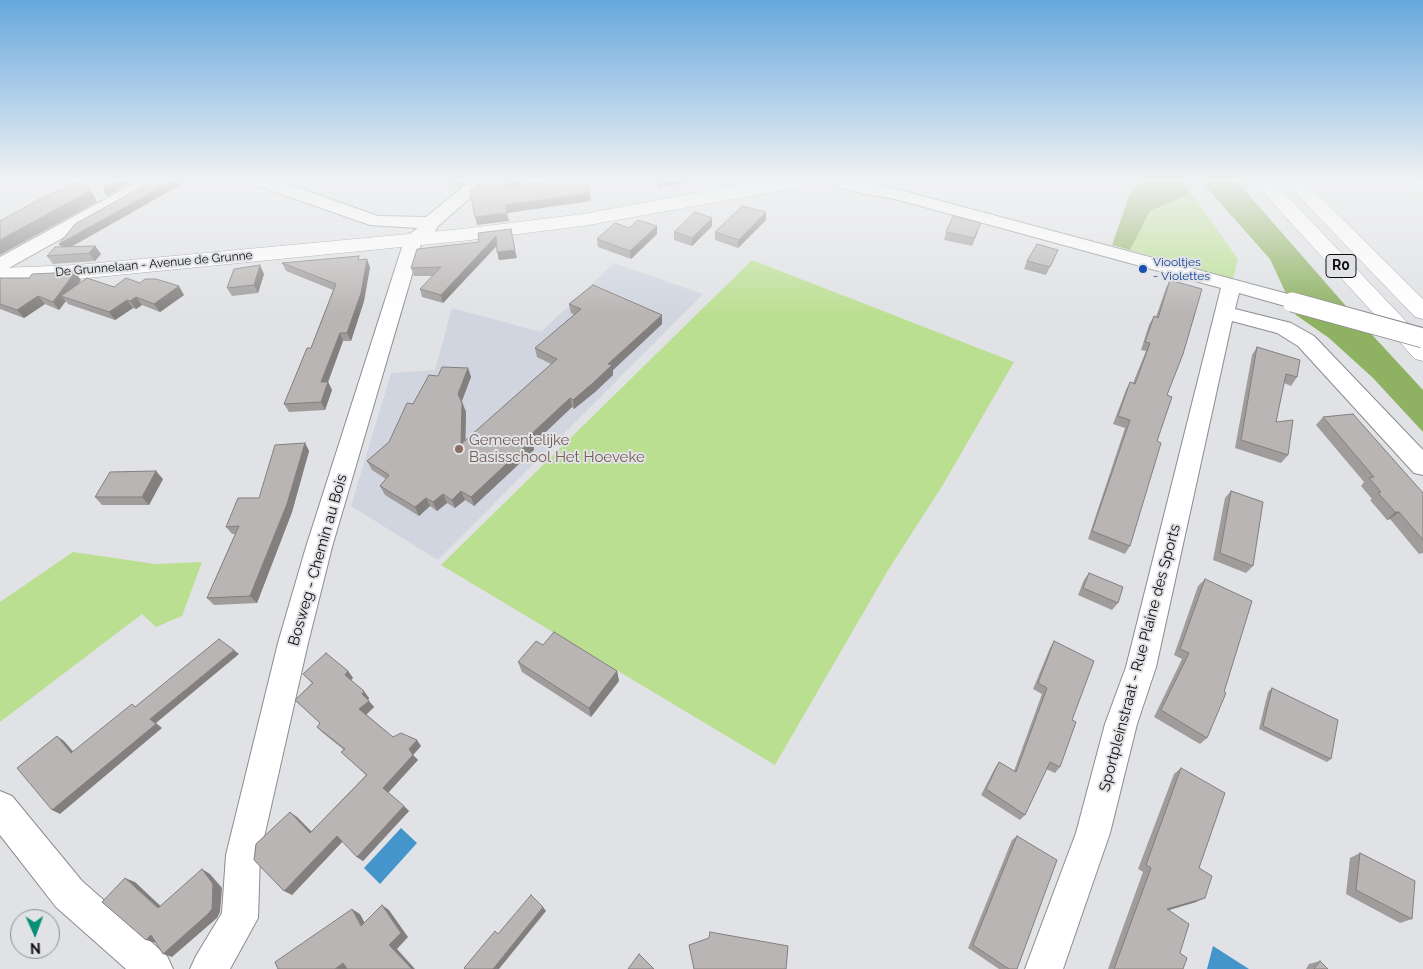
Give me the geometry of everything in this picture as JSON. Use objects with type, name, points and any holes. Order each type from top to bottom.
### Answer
[{"type":"main road","name":"De Grunnelaan - Avenue de Grunne","points":[[0,275],[78,272],[546,224]]},
{"type":"main road","name":"R0","points":[[1302,224],[1423,353]]},
{"type":"main road","name":"R0","points":[[1336,224],[1423,312]]},
{"type":"street","points":[[0,265],[73,224]]},
{"type":"street","name":"Bosweg - Chemin au Bois","points":[[209,969],[240,918],[243,854],[293,643],[319,547],[415,239],[425,233],[429,224]]},
{"type":"street","points":[[1009,224],[1233,284],[1423,338]]},
{"type":"street","name":"Sportpleinstraat - Rue Plaine des Sports","points":[[1044,969],[1093,833],[1122,724],[1141,667],[1233,284]]},
{"type":"street","points":[[1225,313],[1284,328],[1306,341],[1423,466]]},
{"type":"street","points":[[0,808],[69,894],[154,969]]},
{"type":"shaded area","name":"Gemeentelijke Basisschool Het Hoeveke","points":[[614,263],[703,294],[438,560],[351,506],[391,373],[435,370],[452,308],[541,332]]},
{"type":"green space","points":[[1119,224],[1143,224],[1130,250],[1112,245]]},
{"type":"green space","points":[[1143,224],[1213,224],[1238,259],[1233,279],[1130,250]]},
{"type":"green space","points":[[1239,224],[1274,224],[1352,313],[1423,390],[1423,432],[1373,378],[1329,338],[1296,315],[1270,259]]},
{"type":"green space","points":[[752,260],[1014,362],[944,483],[887,572],[775,765],[441,565]]},
{"type":"green space","points":[[73,552],[155,564],[202,562],[182,616],[156,627],[142,614],[0,722],[0,602]]},
{"type":"water","points":[[401,828],[417,843],[380,884],[364,868]]},
{"type":"water","points":[[1213,946],[1249,969],[1207,969]]},
{"type":"building","points":[[0,224],[29,224],[0,240]]},
{"type":"building","points":[[75,224],[95,224],[59,244]]},
{"type":"building","points":[[614,224],[629,228],[633,224],[657,226],[630,251],[597,239]]},
{"type":"building","points":[[682,224],[706,224],[692,238],[674,232]]},
{"type":"building","points":[[723,224],[754,224],[739,240],[715,232]]},
{"type":"building","points":[[949,224],[980,224],[974,238],[946,232]]},
{"type":"building","points":[[511,229],[515,250],[497,252],[496,236],[441,295],[420,289],[441,267],[411,268],[417,249],[479,242],[478,233]]},
{"type":"building","points":[[1037,244],[1058,250],[1050,267],[1027,261]]},
{"type":"building","points":[[95,246],[89,253],[47,256],[55,247]]},
{"type":"building","points":[[359,256],[358,260],[367,259],[361,293],[347,333],[340,333],[321,382],[328,382],[321,402],[284,404],[307,348],[311,348],[336,284],[282,263]]},
{"type":"building","points":[[260,265],[254,285],[227,288],[234,269]]},
{"type":"building","points":[[75,272],[53,302],[38,296],[17,310],[0,304],[0,278],[29,278],[32,274]]},
{"type":"building","points":[[87,278],[114,287],[126,278],[140,283],[145,279],[156,279],[179,286],[154,304],[136,297],[130,301],[127,300],[109,312],[61,296]]},
{"type":"building","points":[[1170,280],[1202,289],[1183,354],[1167,395],[1172,397],[1157,441],[1161,443],[1130,546],[1092,531],[1130,420],[1118,416],[1130,382],[1135,384],[1150,343],[1145,342],[1154,316],[1158,318]]},
{"type":"building","points":[[593,285],[662,315],[608,364],[612,365],[593,383],[573,400],[570,398],[527,438],[532,440],[471,497],[461,491],[452,500],[443,494],[433,502],[426,498],[415,507],[380,486],[389,475],[367,461],[389,442],[407,403],[413,404],[429,375],[438,376],[442,367],[468,368],[458,394],[462,403],[461,444],[557,359],[535,348],[581,309],[569,304]]},
{"type":"building","points":[[1257,347],[1300,360],[1297,377],[1286,374],[1276,422],[1293,420],[1288,455],[1241,440]]},
{"type":"building","points":[[1353,414],[1423,493],[1423,540],[1399,512],[1395,512],[1378,493],[1381,492],[1369,478],[1374,477],[1323,417]]},
{"type":"building","points":[[305,443],[287,504],[250,596],[207,598],[239,526],[226,527],[238,498],[259,498],[275,445]]},
{"type":"building","points":[[156,471],[142,497],[95,497],[110,472]]},
{"type":"building","points":[[1231,491],[1263,502],[1253,566],[1220,553]]},
{"type":"building","points":[[1089,573],[1123,587],[1118,603],[1083,588]]},
{"type":"building","points":[[1205,579],[1252,601],[1224,692],[1226,693],[1207,738],[1161,710],[1189,653],[1180,649]]},
{"type":"building","points":[[554,632],[617,671],[589,708],[518,662],[536,641],[543,645]]},
{"type":"building","points":[[219,639],[234,650],[150,719],[156,724],[52,810],[17,768],[57,736],[71,753],[132,704],[135,707]]},
{"type":"building","points":[[1054,641],[1094,661],[1072,720],[1076,722],[1060,767],[1050,762],[1025,815],[986,789],[999,762],[1016,772],[1047,688],[1038,683]]},
{"type":"building","points":[[326,653],[348,671],[345,675],[364,691],[362,694],[369,701],[359,709],[393,737],[401,733],[417,740],[409,749],[413,755],[383,788],[404,806],[357,857],[337,836],[284,891],[254,860],[256,844],[290,812],[310,833],[367,775],[341,752],[345,749],[317,727],[320,723],[295,700],[313,683],[303,674]]},
{"type":"building","points":[[1272,688],[1338,720],[1331,759],[1263,726]]},
{"type":"building","points":[[1181,768],[1225,793],[1199,868],[1212,876],[1205,898],[1167,909],[1189,924],[1180,953],[1187,958],[1183,969],[1114,969],[1151,868],[1146,865]]},
{"type":"building","points":[[1017,836],[1057,860],[1017,969],[1009,969],[973,945]]},
{"type":"building","points":[[1360,853],[1415,881],[1412,919],[1356,890]]},
{"type":"building","points":[[202,869],[213,884],[212,909],[163,954],[151,935],[146,940],[102,902],[125,878],[158,908]]},
{"type":"building","points":[[531,895],[543,907],[493,969],[465,969],[495,931],[498,934]]},
{"type":"building","points":[[382,905],[401,933],[389,945],[412,969],[347,969],[343,963],[335,969],[278,969],[275,962],[352,909],[361,926]]},
{"type":"building","points":[[710,932],[788,946],[786,969],[694,969],[689,945],[709,938]]},
{"type":"building","points":[[639,954],[654,969],[628,969]]},
{"type":"building","points":[[1320,961],[1328,969],[1314,969]]},
{"type":"place","name":"Viooltjes - Violettes","points":[[1143,269]]},
{"type":"place","name":"Gemeentelijke Basisschool Het Hoeveke","points":[[459,449]]}]
